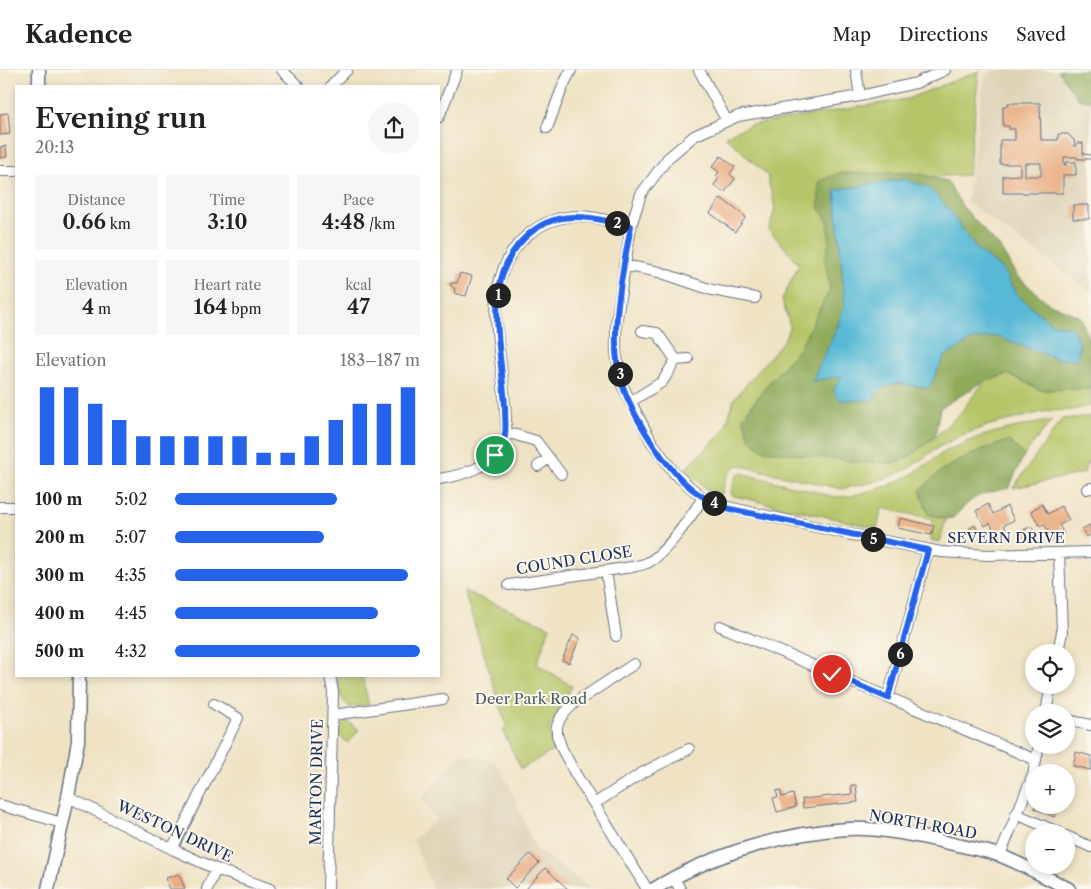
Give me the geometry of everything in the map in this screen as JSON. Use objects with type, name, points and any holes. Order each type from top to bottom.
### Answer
[{"type":"street","points":[[38,70],[39,85]]},
{"type":"street","points":[[282,70],[297,85]]},
{"type":"street","points":[[332,85],[347,70]]},
{"type":"street","points":[[440,114],[457,70]]},
{"type":"street","points":[[547,128],[571,70]]},
{"type":"street","points":[[699,70],[727,121]]},
{"type":"street","points":[[856,70],[860,96]]},
{"type":"street","name":"SEVERN DRIVE","points":[[945,70],[916,83],[860,96],[738,116],[694,136],[668,158],[641,194],[631,226],[616,324],[616,352],[621,383],[651,441],[670,467],[688,486],[703,498],[730,509],[941,552],[988,555],[1091,552]]},
{"type":"street","points":[[0,171],[15,171]]},
{"type":"street","points":[[440,479],[477,469],[495,455],[504,444],[506,432],[497,320],[498,289],[505,267],[514,250],[526,236],[544,223],[562,218],[589,217],[631,226]]},
{"type":"street","points":[[624,265],[660,272],[712,290],[755,298]]},
{"type":"street","points":[[642,331],[657,333],[676,360]]},
{"type":"street","points":[[676,360],[688,359]]},
{"type":"street","points":[[630,402],[662,382],[676,360]]},
{"type":"street","points":[[506,432],[536,441],[561,474]]},
{"type":"street","points":[[538,466],[549,458]]},
{"type":"street","name":"COUND CLOSE","points":[[510,585],[606,571],[646,563],[654,558],[686,524],[703,498]]},
{"type":"street","points":[[0,507],[15,507]]},
{"type":"street","points":[[888,698],[928,550]]},
{"type":"street","points":[[1058,553],[1062,632],[1060,644]]},
{"type":"street","points":[[606,571],[616,636]]},
{"type":"street","points":[[720,626],[1036,760]]},
{"type":"street","points":[[634,664],[573,704],[561,717],[557,735],[562,749],[594,804],[647,889]]},
{"type":"street","points":[[48,889],[78,741],[79,677]]},
{"type":"street","name":"MARTON DRIVE","points":[[328,889],[333,715],[333,692],[330,677]]},
{"type":"street","points":[[333,715],[443,699]]},
{"type":"street","points":[[172,849],[238,718],[214,704]]},
{"type":"street","points":[[1075,722],[1091,725]]},
{"type":"street","points":[[594,804],[642,773],[689,749]]},
{"type":"street","points":[[1000,855],[1032,775],[1038,754]]},
{"type":"street","name":"WESTON DRIVE","points":[[68,797],[172,849],[216,869],[270,889]]},
{"type":"street","points":[[0,805],[62,824]]},
{"type":"street","points":[[1016,814],[1039,824]]},
{"type":"street","name":"NORTH ROAD","points":[[654,889],[673,877],[704,863],[755,846],[803,834],[849,829],[892,832],[937,840],[1000,855],[1069,889]]},
{"type":"street","points":[[1075,840],[1091,847]]},
{"type":"street","points":[[207,889],[216,869]]},
{"type":"street","points":[[673,877],[680,889]]},
{"type":"shaded area","points":[[995,70],[1058,70],[1078,99],[1091,100],[1091,292],[967,202],[984,77]]},
{"type":"shaded area","points":[[462,754],[495,761],[510,787],[535,848],[591,889],[433,889],[413,840],[437,819],[421,799]]},
{"type":"green space","points":[[1058,70],[1091,70],[1091,100],[1078,99]]},
{"type":"green space","points":[[979,71],[968,175],[828,181],[839,307],[769,383],[747,411],[910,456],[935,437],[960,413],[985,381],[1008,374],[1041,390],[1091,389],[1091,405],[1073,410],[1047,411],[990,425],[962,435],[939,447],[909,468],[894,475],[842,489],[737,465],[726,478],[722,494],[706,489],[685,469],[724,431],[734,399],[784,340],[790,326],[782,300],[799,264],[769,230],[775,208],[767,175],[725,136],[751,125],[907,99]]},
{"type":"green space","points":[[840,173],[916,173],[947,181],[962,206],[1000,248],[1017,276],[1048,303],[1081,317],[1091,347],[1091,389],[1041,390],[1008,374],[985,381],[940,408],[935,437],[910,456],[894,463],[858,462],[763,450],[750,439],[743,418],[769,383],[799,349],[830,289],[825,260],[829,242],[829,224],[819,207],[819,181]],"holes":[[[904,179],[946,206],[977,250],[1003,270],[1016,294],[1052,324],[1071,327],[1058,359],[996,336],[972,340],[944,357],[929,388],[897,383],[882,388],[842,375],[812,381],[837,328],[845,304],[835,190]]]},
{"type":"green space","points":[[1091,416],[1091,459],[1086,465],[1084,473],[1013,488],[1062,419]]},
{"type":"green space","points":[[1052,420],[1024,455],[1009,441],[928,514],[946,519],[940,542],[931,540],[933,519],[882,508],[877,528],[730,495],[736,476],[741,473],[836,497],[851,496],[888,486],[912,474],[946,451],[976,438],[999,431]]},
{"type":"green space","points":[[1009,441],[1024,455],[1009,488],[990,492],[972,500],[953,518],[946,519],[928,514],[920,490],[942,470],[981,450]]},
{"type":"green space","name":"Deer Park Road","points":[[464,591],[550,627],[537,664],[572,686],[549,729],[556,749],[521,769],[503,731],[507,727]]},
{"type":"green space","points":[[337,677],[362,677],[369,705],[350,707],[346,704],[340,693]]},
{"type":"green space","points":[[346,720],[359,730],[348,743],[338,734]]},
{"type":"water","points":[[904,179],[928,187],[946,206],[977,250],[1003,270],[1016,294],[1052,324],[1071,327],[1080,342],[1078,359],[1058,359],[996,336],[972,340],[944,357],[929,388],[897,383],[882,388],[872,400],[840,400],[833,391],[842,376],[812,381],[837,328],[845,304],[835,190]]},
{"type":"building","points":[[1008,103],[1040,103],[1041,140],[1058,140],[1058,134],[1068,134],[1074,140],[1075,144],[1073,146],[1077,146],[1077,143],[1083,143],[1083,154],[1091,155],[1091,159],[1064,157],[1064,165],[1066,165],[1066,162],[1076,162],[1076,175],[1063,175],[1063,193],[1003,193],[1003,176],[1020,175],[1020,164],[1000,164],[1000,140],[1015,140],[1015,129],[1003,126],[1003,106],[1008,106]],"holes":[[[1025,163],[1041,163],[1041,176],[1025,176]]]},
{"type":"building","points":[[8,113],[10,134],[0,135],[0,114]]},
{"type":"building","points":[[6,146],[7,157],[0,158],[0,147]]},
{"type":"building","points":[[721,156],[735,167],[730,174],[735,179],[724,193],[714,185],[719,178],[716,176],[719,172],[712,167]]},
{"type":"building","points":[[721,198],[746,217],[735,232],[710,213]]},
{"type":"building","points":[[1073,205],[1089,205],[1089,219],[1073,219]]},
{"type":"building","points":[[460,273],[472,276],[466,296],[454,293],[455,289],[450,285],[451,283],[457,283]]},
{"type":"building","points":[[988,504],[993,514],[1007,506],[1014,520],[1004,525],[1009,534],[999,540],[990,523],[985,526],[976,511]]},
{"type":"building","points":[[1042,504],[1048,514],[1061,506],[1069,520],[1059,525],[1064,534],[1054,540],[1044,524],[1040,526],[1031,511]]},
{"type":"building","points":[[900,518],[934,526],[931,535],[898,528]]},
{"type":"building","points":[[975,525],[979,533],[973,537],[969,529]]},
{"type":"building","points":[[1090,525],[1091,534],[1087,537],[1082,529]]},
{"type":"building","points":[[1031,526],[1036,534],[1028,539],[1024,530]]},
{"type":"building","points":[[573,635],[580,638],[569,663],[562,660]]},
{"type":"building","points":[[1076,752],[1091,756],[1091,770],[1075,766],[1073,764]]},
{"type":"building","points":[[851,785],[856,785],[858,802],[803,808],[802,799],[852,794]]},
{"type":"building","points":[[780,790],[782,797],[793,794],[796,807],[777,812],[773,798],[778,797],[776,791]]},
{"type":"building","points":[[530,854],[539,863],[515,888],[506,879]]},
{"type":"building","points":[[545,868],[568,889],[526,889]]},
{"type":"building","points":[[179,874],[185,889],[170,889],[166,878]]},
{"type":"route","points":[[495,455],[504,444],[506,432],[497,320],[498,289],[505,267],[514,250],[526,236],[544,223],[562,218],[589,217],[631,226],[616,324],[616,352],[621,383],[651,441],[675,474],[703,498],[730,509],[928,550],[888,698],[832,674]]}]
